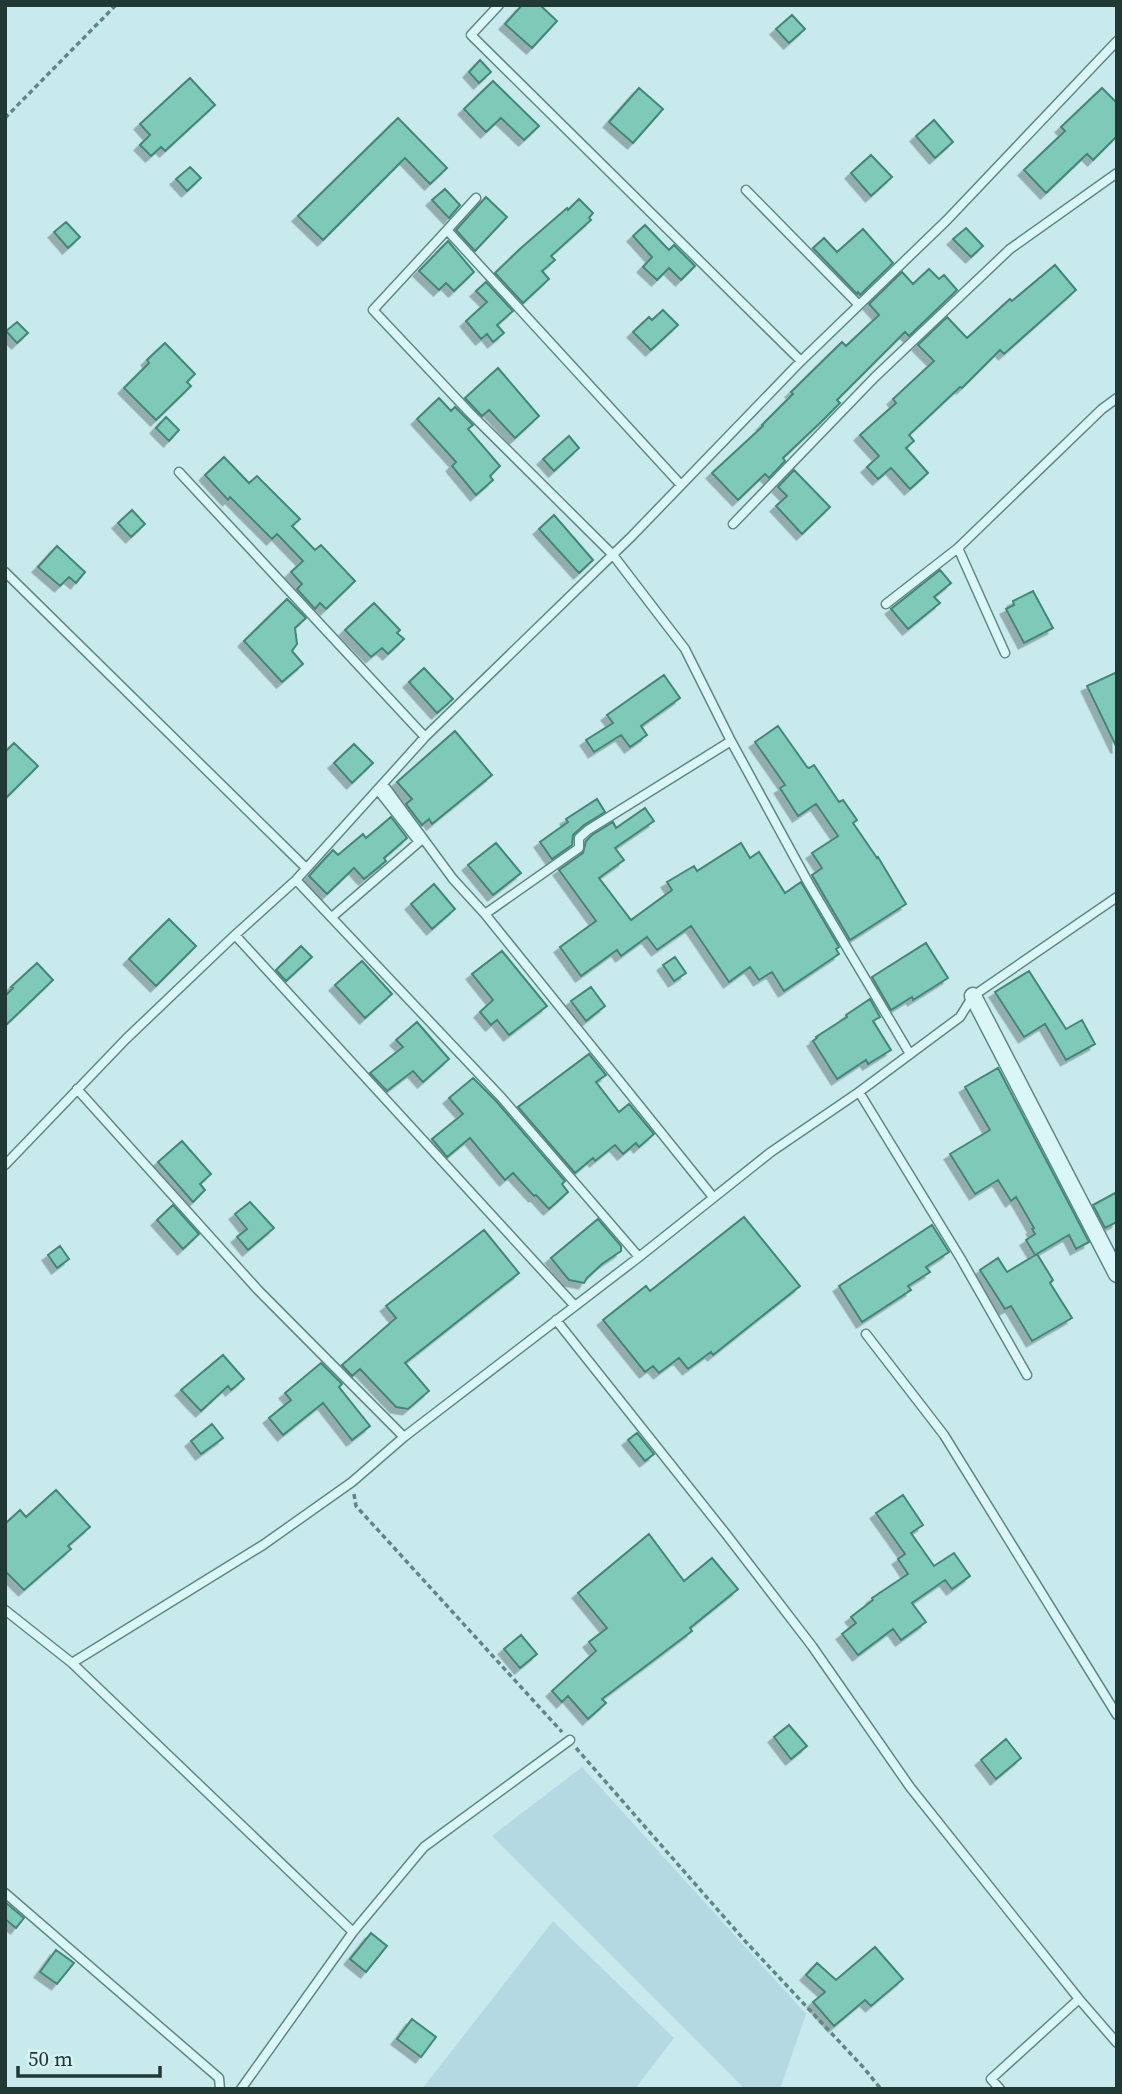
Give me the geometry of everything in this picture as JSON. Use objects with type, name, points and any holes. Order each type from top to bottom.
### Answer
[{"type":"street","points":[[973,996],[1117,1274]]},
{"type":"lane","points":[[499,5],[471,35],[801,361]]},
{"type":"lane","points":[[5,1165],[126,1039],[296,880],[425,737],[613,555],[801,361],[947,220],[1117,41]]},
{"type":"lane","points":[[733,524],[875,377],[1010,249],[1117,173]]},
{"type":"lane","points":[[746,190],[859,305]]},
{"type":"lane","points":[[476,198],[373,310],[470,413],[613,555],[685,649],[731,741],[809,884],[910,1054]]},
{"type":"lane","points":[[447,230],[681,485]]},
{"type":"lane","points":[[886,604],[958,548],[1117,398]]},
{"type":"lane","points":[[179,472],[425,737]]},
{"type":"lane","points":[[958,548],[1005,653]]},
{"type":"lane","points":[[5,572],[306,868]]},
{"type":"lane","points":[[485,914],[579,848],[579,838],[588,830],[731,741]]},
{"type":"lane","points":[[380,787],[713,1197]]},
{"type":"lane","points":[[332,917],[419,842],[380,787]]},
{"type":"lane","points":[[296,880],[501,1097],[639,1257]]},
{"type":"lane","points":[[72,1663],[263,1545],[352,1482],[404,1437],[771,1152],[859,1092],[960,1017],[973,996],[1117,897]]},
{"type":"lane","points":[[235,935],[574,1305]]},
{"type":"lane","points":[[77,1089],[258,1290],[404,1437]]},
{"type":"lane","points":[[859,1092],[961,1259],[1027,1375]]},
{"type":"lane","points":[[556,1320],[812,1646],[910,1787],[1117,2043]]},
{"type":"lane","points":[[866,1334],[944,1436],[1117,1715]]},
{"type":"lane","points":[[5,1610],[72,1663],[353,1932]]},
{"type":"lane","points":[[241,2089],[353,1932],[424,1847],[570,1740]]},
{"type":"lane","points":[[5,1893],[219,2078],[220,2089]]},
{"type":"lane","points":[[1000,2089],[991,2079],[1079,1999]]},
{"type":"path","points":[[5,118],[116,5]]},
{"type":"path","points":[[352,1482],[356,1506],[570,1740],[746,1942],[881,2089]]},
{"type":"shaded area","points":[[582,1767],[806,2014],[780,2089],[745,2089],[492,1836]]},
{"type":"shaded area","points":[[553,1921],[674,2038],[635,2089],[422,2089]]},
{"type":"building","points":[[522,5],[540,5],[557,21],[532,48],[505,24]]},
{"type":"building","points":[[792,15],[805,29],[789,43],[776,29]]},
{"type":"building","points":[[480,60],[491,72],[479,83],[469,72]]},
{"type":"building","points":[[190,78],[215,105],[165,151],[161,147],[151,156],[140,145],[150,135],[140,124]]},
{"type":"building","points":[[493,81],[539,126],[524,140],[501,118],[486,132],[464,109]]},
{"type":"building","points":[[639,88],[663,109],[633,143],[609,122]]},
{"type":"building","points":[[1102,88],[1117,103],[1117,136],[1093,160],[1087,154],[1046,193],[1024,170],[1065,131],[1061,127]]},
{"type":"building","points":[[398,118],[447,168],[430,184],[405,158],[323,240],[298,216]]},
{"type":"building","points":[[934,120],[953,142],[935,158],[916,136]]},
{"type":"building","points":[[871,155],[892,177],[871,196],[851,173]]},
{"type":"building","points":[[190,167],[201,178],[187,191],[176,179]]},
{"type":"building","points":[[445,189],[460,205],[449,218],[432,200]]},
{"type":"building","points":[[486,197],[507,217],[475,251],[456,230]]},
{"type":"building","points":[[579,199],[593,213],[589,218],[591,220],[551,256],[555,260],[542,271],[549,279],[523,303],[495,273]]},
{"type":"building","points":[[66,222],[80,237],[68,248],[54,232]]},
{"type":"building","points":[[645,225],[669,250],[674,245],[695,266],[681,280],[669,268],[657,280],[643,267],[652,257],[633,236]]},
{"type":"building","points":[[966,228],[983,246],[971,257],[953,239]]},
{"type":"building","points":[[863,229],[893,263],[860,295],[813,248],[824,238],[837,252]]},
{"type":"building","points":[[448,241],[474,272],[454,291],[446,283],[439,290],[419,271]]},
{"type":"building","points":[[1055,265],[1076,290],[1004,354],[1000,350],[909,435],[914,441],[906,448],[928,473],[910,489],[891,468],[878,479],[867,467],[879,456],[860,435],[896,403],[893,399],[934,361],[918,345],[947,317],[967,338],[1010,299],[1012,301]]},
{"type":"building","points":[[929,269],[939,279],[944,275],[957,290],[909,336],[905,332],[837,400],[840,403],[783,458],[785,461],[769,478],[765,474],[738,500],[712,473],[763,426],[793,394],[791,392],[842,342],[846,346],[879,315],[869,304],[902,272],[913,284]]},
{"type":"building","points":[[486,282],[513,311],[497,325],[504,333],[493,342],[487,334],[481,339],[466,321],[487,302],[476,291]]},
{"type":"building","points":[[663,310],[678,325],[651,350],[633,332],[649,317],[652,320]]},
{"type":"building","points":[[17,322],[28,333],[17,343],[6,331]]},
{"type":"building","points":[[165,343],[195,374],[187,382],[191,386],[156,420],[124,388]]},
{"type":"building","points":[[498,368],[539,416],[515,438],[489,410],[482,416],[465,398]]},
{"type":"building","points":[[439,398],[451,411],[455,407],[473,425],[468,429],[500,466],[490,476],[493,480],[476,495],[452,466],[456,462],[417,419]]},
{"type":"building","points":[[166,417],[179,430],[169,441],[156,428]]},
{"type":"building","points":[[569,436],[579,448],[554,471],[543,459]]},
{"type":"building","points":[[224,457],[249,483],[257,476],[300,519],[292,526],[315,550],[321,545],[355,581],[326,609],[320,603],[315,609],[297,589],[302,584],[291,572],[303,561],[277,534],[272,539],[230,497],[228,500],[205,475]]},
{"type":"building","points":[[794,470],[830,507],[802,534],[776,506],[787,496],[778,487]]},
{"type":"building","points":[[132,510],[145,524],[131,537],[118,523]]},
{"type":"building","points":[[554,515],[593,560],[579,573],[539,529]]},
{"type":"building","points":[[57,546],[85,572],[76,583],[69,577],[60,586],[38,567]]},
{"type":"building","points":[[940,570],[951,583],[934,597],[940,603],[908,629],[891,609]]},
{"type":"building","points":[[1033,591],[1053,628],[1024,643],[1006,609],[1014,605],[1013,601]]},
{"type":"building","points":[[287,599],[306,618],[295,628],[297,644],[292,651],[303,664],[282,682],[244,641]]},
{"type":"building","points":[[374,603],[400,630],[397,633],[404,639],[388,654],[382,648],[371,657],[345,630]]},
{"type":"building","points":[[424,668],[453,699],[437,713],[409,682]]},
{"type":"building","points":[[1117,672],[1117,748],[1087,686]]},
{"type":"building","points":[[664,675],[680,698],[641,726],[647,735],[630,747],[621,735],[594,752],[586,740],[613,723],[607,715]]},
{"type":"building","points":[[778,726],[807,767],[814,765],[839,802],[843,800],[857,820],[853,823],[878,857],[906,904],[850,940],[812,875],[822,868],[812,853],[838,836],[816,804],[798,816],[780,788],[785,785],[755,742]]},
{"type":"building","points":[[455,731],[492,775],[432,824],[429,819],[422,825],[406,804],[412,799],[397,782]]},
{"type":"building","points":[[14,743],[38,766],[5,799],[5,752]]},
{"type":"building","points":[[354,744],[373,763],[352,783],[334,763]]},
{"type":"building","points":[[597,799],[605,812],[584,825],[573,835],[572,845],[552,859],[540,842],[568,822],[566,819]]},
{"type":"building","points":[[645,808],[654,821],[615,848],[624,860],[599,878],[631,920],[672,890],[667,882],[694,866],[697,871],[741,843],[750,858],[759,852],[785,893],[801,882],[839,947],[836,949],[839,954],[784,991],[772,972],[759,980],[750,967],[729,982],[691,926],[657,950],[647,937],[621,956],[617,950],[581,976],[560,947],[596,921],[559,870],[583,853],[586,841],[592,835],[613,822],[616,828]]},
{"type":"building","points":[[391,817],[407,838],[384,858],[386,861],[364,879],[354,868],[327,894],[309,876],[333,850],[338,855],[363,834],[366,838]]},
{"type":"building","points":[[496,843],[521,873],[493,895],[468,865]]},
{"type":"building","points":[[434,884],[455,909],[432,929],[411,904]]},
{"type":"building","points":[[169,919],[196,946],[156,986],[129,959]]},
{"type":"building","points":[[926,943],[948,978],[891,1010],[872,977]]},
{"type":"building","points":[[301,946],[312,957],[286,981],[276,970]]},
{"type":"building","points":[[502,951],[547,1006],[509,1035],[497,1020],[491,1025],[480,1012],[493,1000],[472,974]]},
{"type":"building","points":[[675,957],[686,973],[674,981],[663,965]]},
{"type":"building","points":[[362,961],[392,994],[365,1018],[335,985]]},
{"type":"building","points":[[37,963],[53,980],[5,1026],[5,996]]},
{"type":"building","points":[[1029,971],[1066,1029],[1082,1020],[1095,1044],[1066,1060],[1045,1024],[1024,1037],[995,992]]},
{"type":"building","points":[[591,987],[605,1006],[586,1021],[571,1001]]},
{"type":"building","points":[[870,999],[880,1017],[873,1021],[891,1050],[868,1064],[866,1060],[837,1079],[813,1041]]},
{"type":"building","points":[[417,1022],[449,1059],[423,1082],[413,1071],[387,1091],[370,1073],[403,1047],[396,1040]]},
{"type":"building","points":[[589,1054],[606,1075],[596,1082],[619,1112],[629,1104],[654,1134],[639,1147],[636,1143],[623,1154],[615,1145],[575,1173],[518,1107]]},
{"type":"building","points":[[998,1068],[1089,1242],[1076,1249],[1069,1235],[1035,1255],[1026,1240],[1035,1234],[1032,1229],[1034,1228],[1016,1197],[1011,1201],[998,1180],[975,1194],[950,1154],[990,1130],[965,1087]]},
{"type":"building","points":[[473,1078],[565,1181],[562,1184],[568,1192],[549,1209],[513,1173],[505,1180],[470,1138],[447,1157],[432,1139],[463,1114],[449,1098]]},
{"type":"building","points":[[182,1141],[211,1174],[200,1184],[205,1190],[193,1202],[158,1162]]},
{"type":"building","points":[[1117,1192],[1117,1222],[1105,1228],[1093,1205]]},
{"type":"building","points":[[250,1202],[274,1228],[248,1250],[237,1237],[247,1229],[235,1214]]},
{"type":"building","points":[[173,1205],[199,1234],[183,1249],[157,1220]]},
{"type":"building","points":[[744,1217],[800,1286],[713,1355],[711,1352],[688,1369],[679,1358],[659,1373],[653,1366],[645,1372],[603,1320],[646,1286],[650,1291]]},
{"type":"building","points":[[598,1219],[621,1246],[621,1251],[602,1264],[584,1283],[569,1280],[551,1258]]},
{"type":"building","points":[[932,1225],[949,1252],[926,1267],[930,1272],[908,1286],[911,1290],[862,1322],[839,1286]]},
{"type":"building","points":[[484,1230],[519,1273],[405,1363],[429,1391],[408,1409],[396,1407],[360,1369],[352,1376],[342,1365],[396,1318],[386,1306]]},
{"type":"building","points":[[60,1246],[69,1259],[57,1268],[48,1255]]},
{"type":"building","points":[[1037,1254],[1053,1280],[1050,1283],[1072,1318],[1032,1341],[1011,1306],[1005,1309],[980,1270],[998,1258],[1007,1272]]},
{"type":"building","points":[[223,1355],[244,1379],[231,1390],[228,1386],[201,1411],[181,1390]]},
{"type":"building","points":[[321,1363],[342,1384],[339,1387],[370,1426],[352,1440],[323,1403],[283,1435],[269,1418],[291,1400],[285,1393]]},
{"type":"building","points":[[212,1424],[223,1438],[201,1454],[191,1441]]},
{"type":"building","points":[[637,1433],[654,1454],[645,1461],[628,1440]]},
{"type":"building","points":[[56,1490],[90,1527],[68,1546],[71,1549],[24,1590],[5,1571],[5,1524],[20,1510],[26,1517]]},
{"type":"building","points":[[903,1495],[923,1525],[911,1533],[934,1566],[954,1553],[970,1576],[952,1589],[945,1580],[912,1603],[926,1622],[901,1640],[893,1629],[858,1655],[842,1634],[856,1623],[851,1617],[873,1600],[872,1598],[908,1574],[898,1559],[905,1554],[876,1513]]},
{"type":"building","points":[[649,1534],[684,1581],[712,1558],[738,1589],[690,1628],[692,1631],[602,1699],[606,1703],[588,1719],[568,1696],[562,1702],[552,1691],[596,1651],[589,1642],[607,1628],[578,1593]]},
{"type":"building","points":[[521,1635],[537,1654],[520,1668],[504,1649]]},
{"type":"building","points":[[789,1725],[807,1746],[791,1759],[774,1737]]},
{"type":"building","points":[[1006,1739],[1021,1758],[996,1779],[981,1760]]},
{"type":"building","points":[[5,1902],[24,1918],[16,1928],[5,1919]]},
{"type":"building","points":[[371,1933],[387,1946],[366,1972],[350,1959]]},
{"type":"building","points":[[875,1947],[903,1979],[871,2006],[865,2000],[834,2026],[813,2002],[825,1992],[806,1975],[817,1963],[836,1980]]},
{"type":"building","points":[[56,1950],[74,1963],[57,1984],[40,1972]]},
{"type":"building","points":[[412,2019],[436,2037],[421,2057],[397,2039]]}]
